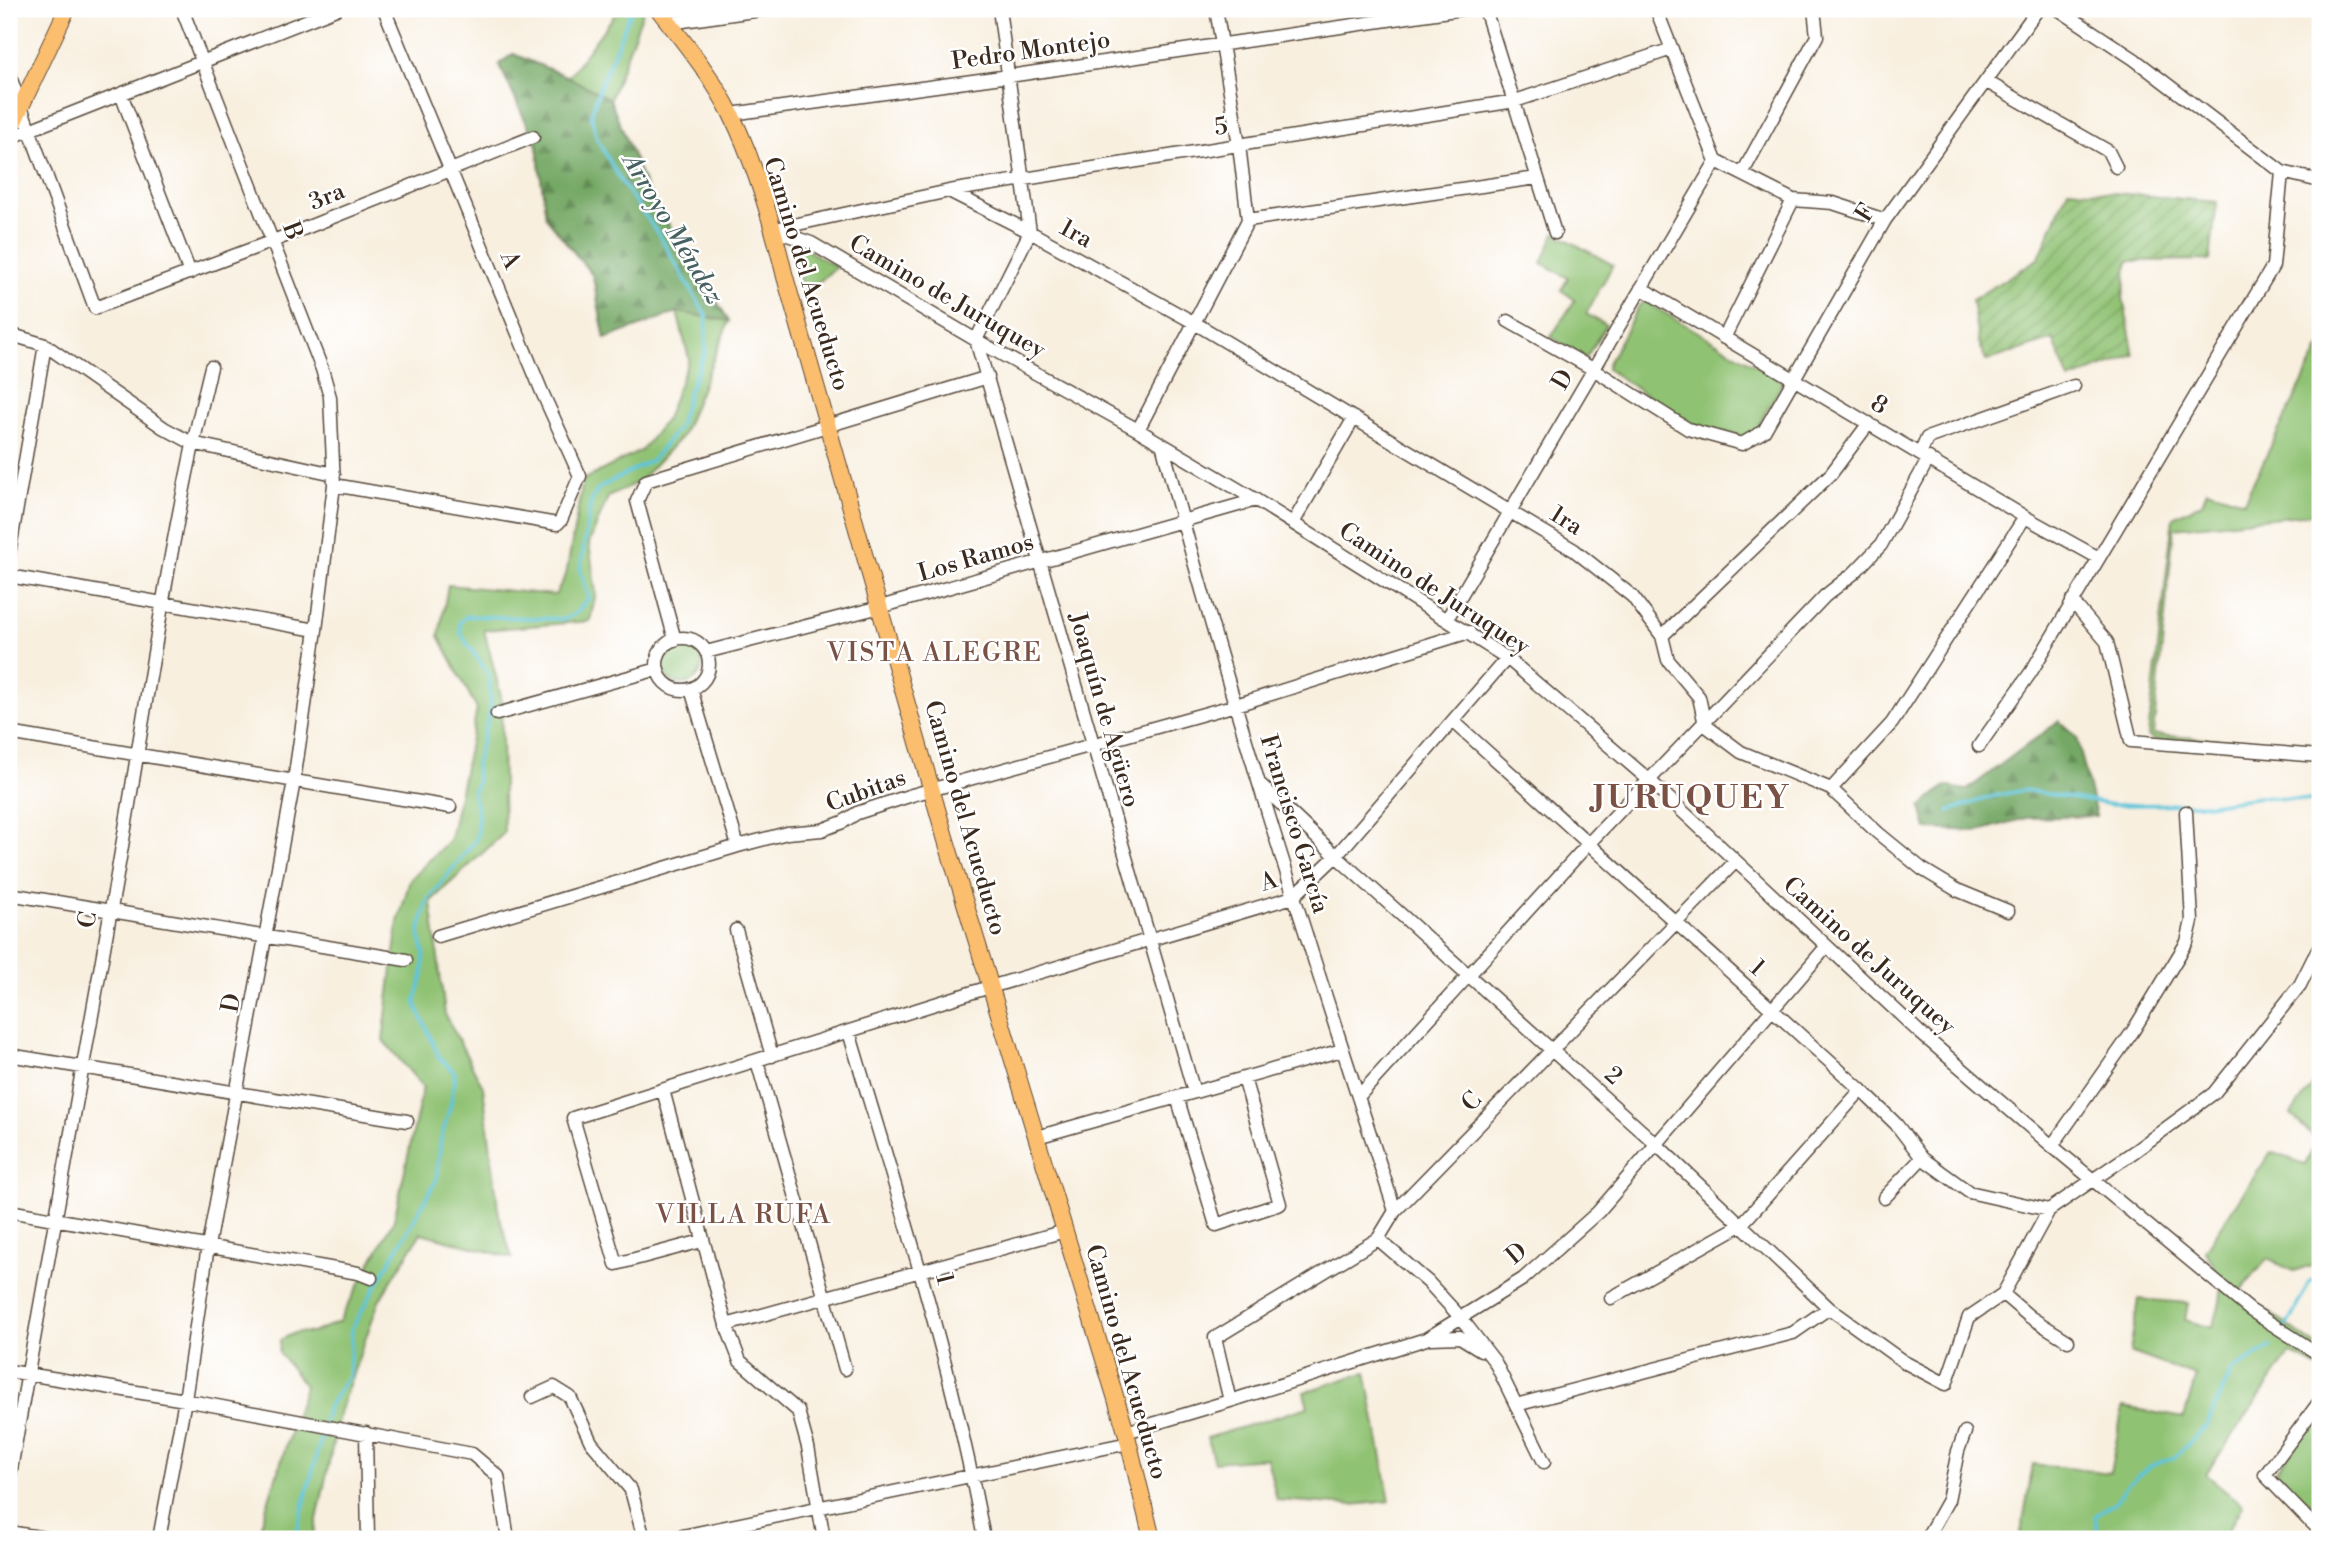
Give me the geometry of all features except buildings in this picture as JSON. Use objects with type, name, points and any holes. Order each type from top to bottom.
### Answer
[{"type":"main road","points":[[9,132],[68,9]]},
{"type":"main road","name":"Camino del Acueducto","points":[[658,9],[697,60],[731,114],[774,230],[931,790],[1127,1437],[1152,1539]]},
{"type":"street","name":"B","points":[[182,9],[322,369],[330,397],[334,480]]},
{"type":"street","points":[[9,138],[336,9]]},
{"type":"street","name":"A","points":[[334,480],[557,524],[580,475],[537,380],[384,9]]},
{"type":"street","points":[[669,23],[768,9]]},
{"type":"street","name":"1ra","points":[[999,9],[1030,232]]},
{"type":"street","points":[[1138,430],[1248,220],[1239,145],[1216,9]]},
{"type":"street","name":"Pedro Montejo","points":[[731,114],[1462,9]]},
{"type":"street","points":[[1485,9],[1555,233]]},
{"type":"street","points":[[1656,9],[1716,161],[1793,200],[1833,203],[1885,220]]},
{"type":"street","points":[[1742,174],[1817,36],[1814,9]]},
{"type":"street","name":"F","points":[[1594,369],[1688,429],[1741,444],[1764,431],[1885,220],[2038,9]]},
{"type":"street","points":[[2058,9],[2134,59],[2282,172],[2320,181]]},
{"type":"street","name":"5","points":[[774,230],[949,191],[1515,101],[1672,49]]},
{"type":"street","points":[[9,74],[28,131]]},
{"type":"street","points":[[1987,82],[2108,151],[2116,167]]},
{"type":"street","points":[[121,94],[190,273]]},
{"type":"street","name":"3ra","points":[[28,131],[95,308],[273,241],[533,136]]},
{"type":"street","name":"D","points":[[1447,620],[1716,161]]},
{"type":"street","points":[[1979,746],[2031,672],[2097,557],[2273,266],[2282,172]]},
{"type":"street","points":[[1248,220],[1476,189],[1537,178]]},
{"type":"street","name":"1ra","points":[[949,191],[1030,232],[1193,322],[1574,550],[1632,596],[1662,636],[1668,660],[1699,697],[1705,724]]},
{"type":"street","points":[[1724,338],[1793,200]]},
{"type":"street","name":"Camino de Juruquey","points":[[774,230],[811,243],[976,340],[1138,430],[1256,500],[1507,657],[1649,780],[1918,1031],[2249,1310],[2320,1355]]},
{"type":"street","points":[[976,340],[1030,232]]},
{"type":"street","name":"8","points":[[1641,288],[2025,517],[2097,557]]},
{"type":"street","points":[[1508,321],[1594,369]]},
{"type":"street","points":[[9,334],[45,345],[164,428],[192,443],[334,480]]},
{"type":"street","name":"Joaquín de Agüero","points":[[976,340],[1195,1091]]},
{"type":"street","points":[[9,554],[45,345]]},
{"type":"street","name":"C","points":[[9,1481],[85,1067],[192,443],[211,367]]},
{"type":"street","points":[[675,640],[637,500],[646,481],[988,377]]},
{"type":"street","points":[[1358,1097],[1649,780],[1825,596],[1854,573],[1881,545],[1924,456],[1927,438],[2074,386]]},
{"type":"street","points":[[1293,523],[1354,418]]},
{"type":"street","points":[[1662,636],[1831,474],[1869,424]]},
{"type":"street","name":"Francisco García","points":[[1163,447],[1182,521],[1293,897],[1395,1211]]},
{"type":"street","name":"D","points":[[159,1539],[185,1400],[208,1246],[294,781],[334,480]]},
{"type":"street","name":"Los Ramos","points":[[706,652],[880,607],[1256,500]]},
{"type":"street","points":[[1831,789],[1892,723],[1905,705],[2025,517]]},
{"type":"street","points":[[9,576],[316,630]]},
{"type":"street","points":[[2072,601],[2107,642],[2131,741],[2320,756]]},
{"type":"street","name":"Cubitas","points":[[438,936],[738,846],[787,833],[822,830],[857,813],[931,790],[1236,705],[1469,632]]},
{"type":"street","points":[[682,638],[696,642],[706,652],[709,661],[705,678],[691,689],[674,688],[666,684],[657,669],[659,654],[675,640],[682,638]]},
{"type":"street","name":"A","points":[[991,987],[1293,897],[1336,856],[1507,657]]},
{"type":"street","points":[[497,713],[657,669]]},
{"type":"street","points":[[691,689],[738,846]]},
{"type":"street","name":"1","points":[[1453,721],[1861,1090],[1896,1124],[1922,1158],[1969,1192],[2049,1210]]},
{"type":"street","points":[[1705,724],[1741,752],[1831,789],[1922,869],[1957,890],[2008,911]]},
{"type":"street","points":[[9,733],[450,807]]},
{"type":"street","name":"2","points":[[1261,785],[1656,1144],[1829,1308],[1904,1362],[1946,1384],[1969,1317],[2003,1294]]},
{"type":"street","points":[[2052,1146],[2133,1031],[2187,942],[2192,921],[2186,813]]},
{"type":"street","name":"C","points":[[1230,1401],[1215,1338],[1378,1239],[1395,1211],[1735,862]]},
{"type":"street","points":[[9,894],[406,960]]},
{"type":"street","points":[[736,930],[772,1056]]},
{"type":"street","points":[[2068,1341],[2030,1317],[2003,1294],[2049,1210],[2214,1093],[2300,985],[2320,945]]},
{"type":"street","name":"D","points":[[668,1539],[973,1477],[1127,1437],[1230,1401],[1426,1339],[1523,1279],[1598,1212],[1827,946]]},
{"type":"street","points":[[702,1241],[616,1265],[573,1118],[991,987]]},
{"type":"street","name":"1","points":[[849,1032],[921,1271],[973,1477],[984,1539]]},
{"type":"street","points":[[1037,1137],[1342,1050]]},
{"type":"street","points":[[9,1055],[407,1121]]},
{"type":"street","points":[[757,1061],[845,1369]]},
{"type":"street","points":[[1177,1097],[1216,1225],[1280,1204],[1244,1078]]},
{"type":"street","points":[[663,1090],[726,1325],[740,1361],[798,1411],[808,1447],[824,1539]]},
{"type":"street","points":[[1611,1298],[1741,1225],[1861,1090]]},
{"type":"street","points":[[1884,1198],[1922,1158]]},
{"type":"street","points":[[9,1211],[358,1273],[371,1278]]},
{"type":"street","points":[[726,1325],[1065,1231]]},
{"type":"street","points":[[1378,1239],[1428,1282],[1461,1318],[1495,1362],[1544,1462]]},
{"type":"street","points":[[1516,1405],[1793,1333],[1829,1308]]},
{"type":"street","points":[[1426,1339],[1460,1337],[1476,1345],[1495,1362]]},
{"type":"street","points":[[9,1371],[185,1400],[472,1454],[498,1476],[508,1539]]},
{"type":"street","points":[[532,1398],[554,1387],[570,1397],[591,1443],[631,1490],[644,1539]]},
{"type":"street","points":[[2320,1401],[2265,1475],[2320,1532]]},
{"type":"street","points":[[1926,1539],[1948,1500],[1958,1451],[1965,1432]]},
{"type":"street","points":[[366,1433],[368,1539]]},
{"type":"street","points":[[9,1532],[51,1539]]},
{"type":"green space","points":[[619,9],[644,9],[610,100],[646,188],[729,321],[682,436],[640,481],[608,497],[589,543],[596,593],[590,621],[484,630],[501,696],[504,833],[431,901],[445,1014],[483,1087],[499,1215],[512,1258],[421,1233],[379,1301],[340,1410],[313,1539],[248,1539],[258,1534],[305,1386],[279,1353],[280,1340],[297,1332],[312,1333],[339,1322],[394,1220],[423,1087],[383,1040],[398,922],[410,880],[450,839],[477,709],[439,636],[448,585],[555,595],[566,575],[583,480],[642,450],[666,419],[689,359],[677,312],[605,339],[593,276],[546,217],[537,145],[499,64],[513,54],[568,77]]},
{"type":"green space","points":[[513,54],[568,77],[610,99],[646,188],[729,321],[677,312],[605,339],[593,276],[546,217],[537,145],[499,64]]},
{"type":"green space","points":[[2068,189],[2217,202],[2210,260],[2128,261],[2123,298],[2134,355],[2069,380],[2053,339],[1986,361],[1978,340],[1972,300],[2039,258]]},
{"type":"green space","points":[[1555,233],[1613,265],[1586,314],[1606,325],[1586,358],[1551,337],[1575,300],[1561,290],[1568,278],[1542,263]]},
{"type":"green space","points":[[804,248],[836,267],[804,295],[793,259],[797,250]]},
{"type":"green space","points":[[1646,302],[1781,380],[1782,384],[1755,431],[1745,437],[1690,424],[1607,369],[1640,304]]},
{"type":"green space","points":[[2320,347],[2320,513],[2174,528],[2153,735],[2320,747],[2320,755],[2153,740],[2148,736],[2173,517],[2202,503],[2207,490],[2244,501]]},
{"type":"green space","points":[[682,644],[696,650],[702,664],[696,678],[682,684],[668,678],[662,664],[668,650]]},
{"type":"green space","points":[[2059,721],[2077,737],[2096,816],[2026,818],[1979,831],[1927,829],[1921,807],[1945,786],[1967,790]]},
{"type":"green space","points":[[2320,1075],[2320,1264],[2294,1271],[2267,1259],[2240,1292],[2315,1345],[2320,1345],[2320,1369],[2290,1353],[2206,1474],[2243,1505],[2223,1539],[2020,1539],[2033,1464],[2110,1473],[2123,1407],[2184,1418],[2196,1376],[2130,1352],[2138,1299],[2188,1303],[2185,1320],[2212,1328],[2221,1288],[2205,1250],[2271,1152],[2305,1164],[2317,1141],[2291,1114]]},
{"type":"green space","points":[[1366,1372],[1390,1501],[1352,1505],[1277,1500],[1267,1458],[1214,1462],[1207,1438],[1308,1407],[1304,1392]]},
{"type":"green space","points":[[2320,1415],[2320,1514],[2276,1471]]},
{"type":"waterway","name":"Arroyo Méndez","points":[[324,1422],[328,1407],[349,1375],[352,1328],[436,1181],[441,1139],[451,1103],[455,1073],[439,1057],[415,1002],[423,975],[424,952],[419,935],[427,901],[477,838],[478,815],[473,794],[477,782],[476,764],[491,707],[489,675],[461,634],[460,622],[467,616],[565,619],[576,613],[589,598],[580,570],[591,501],[599,488],[652,460],[679,427],[689,391],[705,352],[707,317],[659,235],[622,183],[597,139],[591,115],[632,9]]},
{"type":"waterway","points":[[1949,811],[1990,797],[2024,790],[2113,805],[2212,804],[2260,797],[2319,801]]},
{"type":"waterway","points":[[2286,1327],[2310,1281],[2320,1275]]},
{"type":"waterway","points":[[2092,1539],[2098,1533],[2095,1516],[2115,1502],[2129,1483],[2150,1466],[2175,1457],[2207,1425],[2232,1370],[2271,1347]]},
{"type":"waterway","name":"Arroyo Méndez","points":[[295,1539],[323,1430]]},
{"type":"district","name":"VISTA ALEGRE","points":[[935,653]]},
{"type":"district","name":"JURUQUEY","points":[[1692,798]]},
{"type":"district","name":"VILLA RUFA","points":[[744,1215]]}]
